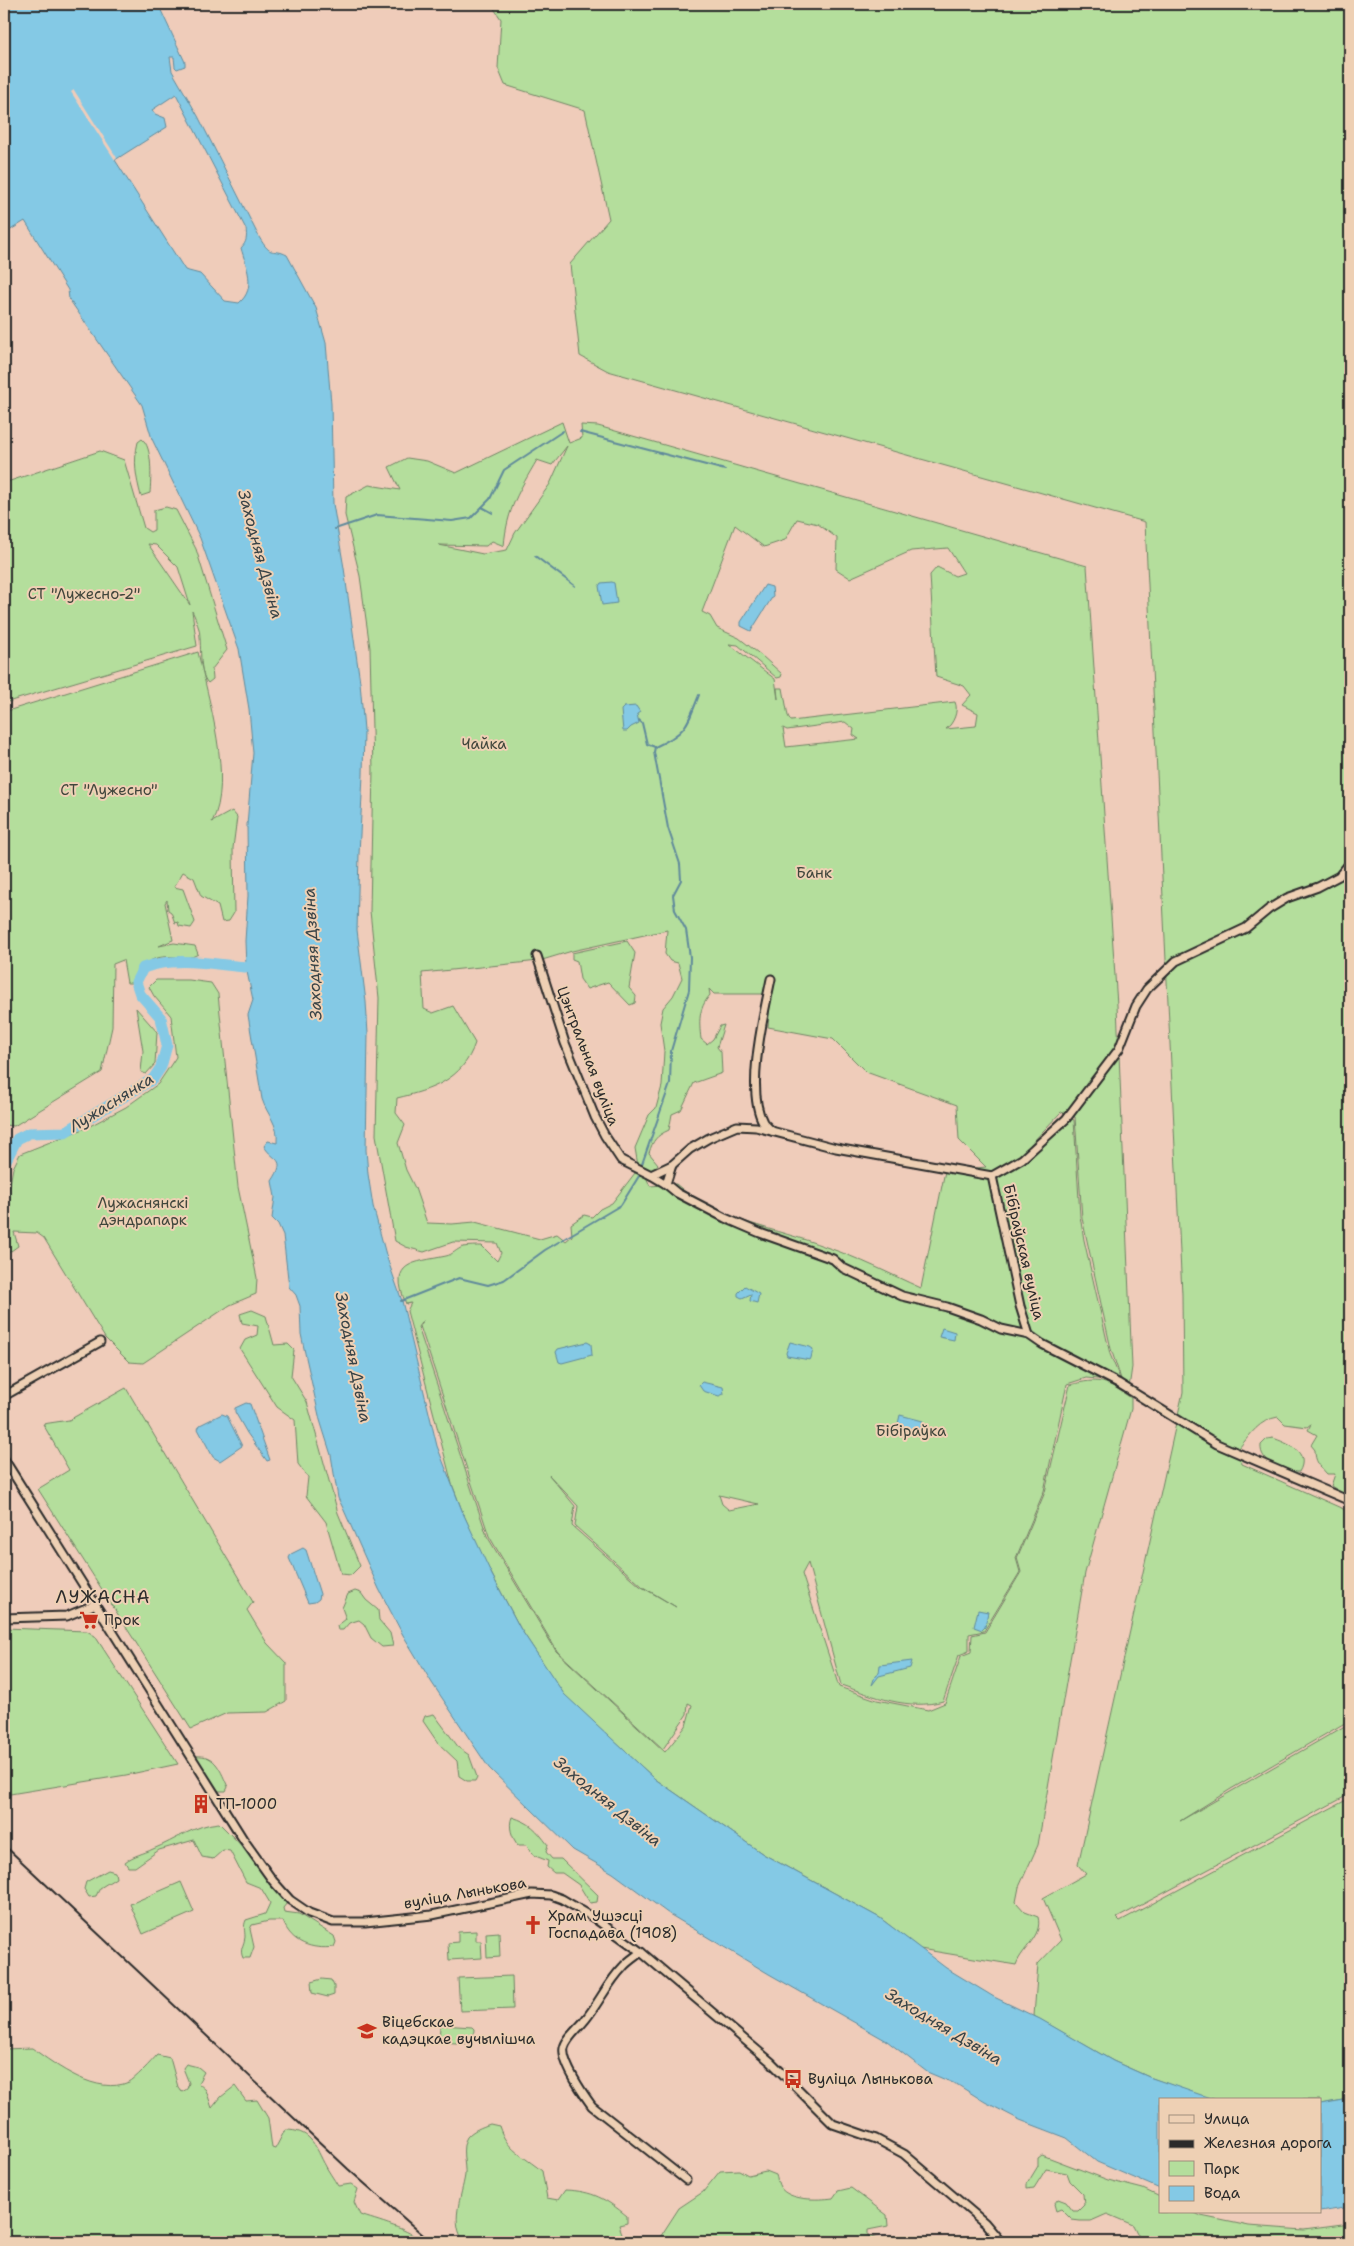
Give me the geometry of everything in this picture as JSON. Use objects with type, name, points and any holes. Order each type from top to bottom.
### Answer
[{"type":"street","points":[[651,1175],[672,1165],[690,1149],[736,1126],[756,1127],[836,1148],[992,1176],[1022,1159],[1066,1118],[1119,1049],[1136,1006],[1147,990],[1176,961],[1246,928],[1269,909],[1287,898],[1318,887],[1339,876],[1350,862]]},
{"type":"street","name":"Цэнтральная вуліца","points":[[536,956],[565,1043],[595,1117],[621,1160],[651,1175],[677,1193],[725,1218],[760,1234],[833,1259],[843,1268],[902,1296],[947,1307],[981,1319],[1001,1329],[1029,1334]]},
{"type":"street","points":[[771,979],[758,1049],[756,1080],[763,1122],[774,1133]]},
{"type":"street","points":[[666,1184],[672,1165]]},
{"type":"street","name":"Бібіраўская вуліца","points":[[992,1176],[1020,1306],[1029,1334]]},
{"type":"street","points":[[1029,1334],[1042,1344],[1118,1383],[1217,1444],[1350,1501]]},
{"type":"street","points":[[4,1396],[100,1342]]},
{"type":"street","name":"вуліца Лынькова","points":[[4,1459],[243,1838],[273,1881],[290,1900],[302,1908],[333,1922],[365,1922],[432,1915],[532,1894],[550,1895],[562,1899],[594,1918],[641,1952],[771,2062],[833,2124],[876,2139],[904,2154],[985,2223],[1001,2242]]},
{"type":"street","points":[[4,1618],[67,1616],[96,1604]]},
{"type":"street","points":[[641,1952],[623,1966],[586,2019],[569,2039],[564,2048],[565,2058],[581,2092],[592,2106],[686,2180]]},
{"type":"green space","points":[[491,4],[1350,4],[1350,1498],[1331,1486],[1335,1474],[1327,1474],[1318,1463],[1315,1450],[1311,1445],[1317,1435],[1308,1430],[1311,1424],[1307,1427],[1285,1424],[1278,1417],[1271,1419],[1260,1424],[1239,1448],[1242,1464],[1350,1512],[1350,1720],[1180,1821],[1350,1723],[1350,1794],[1117,1918],[1120,1921],[1350,1798],[1350,2099],[1322,2104],[1322,2098],[1204,2097],[1149,2077],[1113,2061],[1034,2016],[1038,1964],[1061,1940],[1043,1898],[1086,1874],[1078,1865],[1183,1392],[1182,1294],[1145,522],[608,371],[580,356],[570,264],[609,219],[585,110],[505,85],[498,68],[501,19]]},
{"type":"green space","points":[[562,422],[569,443],[582,438],[581,425],[598,426],[1087,566],[1117,1005],[1132,1367],[1129,1388],[1122,1382],[1111,1349],[1082,1218],[1075,1117],[1061,1112],[1030,1145],[1063,1115],[1074,1120],[1080,1216],[1084,1240],[1110,1354],[1121,1381],[1086,1378],[1067,1384],[1044,1491],[1016,1558],[1020,1572],[984,1631],[969,1634],[969,1651],[959,1655],[943,1701],[917,1704],[891,1701],[841,1685],[808,1563],[802,1574],[839,1687],[877,1700],[928,1710],[945,1703],[961,1656],[971,1652],[972,1635],[985,1632],[1021,1572],[1017,1558],[1045,1492],[1070,1385],[1089,1381],[1102,1382],[1109,1384],[1131,1398],[1131,1409],[1085,1573],[1038,1845],[1019,1887],[1016,1902],[1025,1912],[1038,1917],[1038,1930],[1016,1965],[920,1949],[880,1918],[763,1854],[655,1779],[564,1695],[520,1628],[480,1552],[452,1484],[407,1311],[411,1303],[406,1304],[401,1290],[400,1279],[402,1272],[407,1266],[423,1260],[448,1255],[463,1247],[482,1246],[497,1261],[501,1253],[497,1243],[453,1242],[424,1252],[406,1247],[395,1241],[376,1135],[379,998],[370,911],[373,770],[370,648],[360,576],[345,515],[346,497],[369,485],[400,490],[389,467],[407,458],[427,461],[456,473]],"holes":[[[567,446],[550,484],[515,533],[507,550],[483,554],[439,545],[486,546],[492,541],[504,546],[511,511],[519,491],[537,460],[552,465]],[[797,519],[818,524],[837,538],[836,569],[850,578],[911,551],[948,548],[964,573],[955,576],[937,567],[930,575],[936,677],[964,686],[971,695],[962,705],[978,713],[976,726],[946,729],[955,717],[955,702],[791,721],[788,716],[783,688],[777,688],[778,699],[775,679],[729,644],[738,645],[777,678],[781,677],[782,674],[739,638],[717,628],[710,616],[702,612],[735,525],[764,547],[785,540]],[[845,722],[854,729],[853,735],[859,739],[786,747],[783,728],[787,730]],[[667,930],[665,954],[670,961],[678,963],[682,978],[673,996],[663,1008],[660,1023],[664,1051],[662,1086],[656,1108],[649,1115],[635,1148],[638,1166],[648,1172],[654,1170],[658,1164],[649,1153],[652,1145],[658,1136],[669,1130],[672,1114],[681,1110],[694,1083],[722,1073],[721,1052],[717,1047],[724,1025],[720,1026],[713,1039],[707,1044],[701,1039],[700,1016],[703,1005],[710,995],[709,989],[714,994],[771,994],[768,1027],[833,1039],[866,1072],[957,1105],[959,1140],[986,1167],[945,1171],[921,1288],[838,1251],[728,1215],[692,1197],[676,1184],[650,1186],[646,1177],[635,1173],[612,1203],[600,1209],[592,1217],[584,1215],[571,1224],[572,1236],[566,1241],[557,1234],[540,1239],[475,1222],[452,1224],[427,1223],[415,1188],[406,1170],[398,1143],[405,1125],[396,1113],[397,1098],[433,1087],[454,1075],[470,1056],[475,1043],[453,1006],[433,1013],[424,1009],[422,973],[539,961],[572,951]],[[423,1320],[420,1326],[489,1536],[557,1651],[663,1749],[687,1714],[688,1703],[692,1705],[686,1726],[665,1752],[556,1651],[487,1536],[418,1327]],[[549,1475],[578,1506],[575,1526],[643,1587],[676,1607],[640,1586],[572,1526],[575,1506]],[[719,1495],[759,1504],[729,1510],[722,1504]]]},
{"type":"green space","points":[[142,439],[146,443],[150,456],[151,480],[150,493],[141,496],[135,463],[138,442]]},
{"type":"green space","name":"СТ \"Лужесно-2\"","points":[[100,451],[124,460],[144,528],[150,532],[154,530],[154,510],[166,507],[176,510],[196,549],[227,650],[212,669],[213,679],[208,683],[203,672],[199,629],[192,611],[197,646],[4,703],[4,483]],"holes":[[[148,544],[156,545],[178,567],[190,605]]]},
{"type":"green space","name":"СТ \"Лужесно\"","points":[[198,652],[213,715],[220,762],[218,805],[212,822],[232,811],[237,817],[233,848],[234,913],[229,921],[222,922],[218,906],[201,896],[194,878],[183,872],[174,887],[183,889],[195,922],[191,928],[179,926],[178,922],[175,923],[171,912],[168,910],[167,900],[165,903],[173,940],[159,946],[174,943],[195,946],[198,954],[190,957],[160,957],[154,959],[144,965],[133,983],[127,983],[123,960],[113,964],[112,1027],[102,1072],[14,1126],[4,1125],[4,712]]},
{"type":"green space","points":[[627,941],[635,953],[629,988],[636,996],[635,1003],[630,1005],[608,982],[587,989],[580,979],[577,961],[572,959],[572,953]]},
{"type":"green space","name":"Лужаснянскі дэндрапарк","points":[[156,980],[189,980],[211,983],[218,994],[238,1187],[257,1278],[256,1294],[230,1305],[143,1363],[129,1362],[105,1338],[44,1238],[37,1233],[14,1232],[18,1246],[4,1256],[4,1199],[8,1195],[13,1168],[20,1154],[88,1127],[126,1107],[158,1084],[176,1057],[171,1016],[149,987]]},
{"type":"green space","points":[[136,1008],[157,1032],[155,1064],[146,1074],[141,1072],[143,1051]]},
{"type":"green space","points":[[252,1310],[266,1316],[274,1345],[288,1344],[294,1350],[291,1376],[307,1402],[338,1513],[360,1566],[351,1575],[341,1574],[326,1522],[306,1496],[308,1477],[298,1464],[295,1420],[277,1407],[240,1349],[245,1340],[257,1335],[258,1326],[242,1323],[240,1314]]},
{"type":"green space","points":[[126,1388],[253,1602],[247,1610],[267,1643],[286,1663],[286,1701],[267,1712],[227,1713],[191,1729],[38,1489],[69,1470],[43,1424],[69,1420]]},
{"type":"green space","points":[[1273,1438],[1291,1446],[1300,1454],[1302,1465],[1299,1472],[1280,1468],[1264,1457],[1261,1445],[1267,1439]]},
{"type":"green space","points":[[355,1591],[361,1593],[378,1610],[379,1620],[390,1633],[393,1646],[382,1647],[371,1638],[364,1624],[359,1620],[349,1623],[343,1630],[338,1630],[337,1626],[346,1619],[342,1608],[348,1594]]},
{"type":"green space","points":[[4,1628],[87,1631],[95,1636],[178,1764],[126,1775],[4,1795]]},
{"type":"green space","points":[[434,1714],[459,1748],[469,1755],[477,1777],[475,1781],[467,1781],[459,1776],[457,1761],[438,1743],[423,1721],[425,1716]]},
{"type":"green space","points":[[196,1756],[208,1758],[217,1765],[228,1787],[226,1791],[218,1791]]},
{"type":"green space","points":[[512,1817],[529,1824],[536,1831],[548,1845],[546,1852],[552,1859],[561,1859],[598,1895],[597,1902],[590,1903],[579,1885],[562,1873],[554,1873],[547,1867],[548,1861],[533,1855],[527,1845],[518,1845],[511,1832],[510,1824]]},
{"type":"green space","points":[[219,1823],[247,1851],[272,1881],[287,1903],[283,1908],[284,1912],[299,1914],[334,1936],[336,1942],[334,1947],[310,1946],[291,1935],[283,1921],[269,1921],[252,1925],[250,1929],[254,1947],[250,1958],[243,1958],[242,1950],[246,1920],[265,1914],[270,1903],[261,1888],[246,1882],[230,1851],[223,1850],[213,1859],[202,1857],[194,1840],[159,1850],[135,1867],[128,1867],[125,1862],[193,1830]]},
{"type":"green space","points":[[108,1870],[115,1872],[116,1878],[100,1888],[96,1896],[89,1897],[84,1889],[86,1882]]},
{"type":"green space","points":[[181,1882],[194,1912],[143,1934],[130,1904]]},
{"type":"green space","points":[[476,1931],[476,1941],[481,1941],[482,1958],[449,1960],[448,1943],[458,1942],[458,1932]]},
{"type":"green space","points":[[499,1932],[500,1957],[487,1958],[486,1933]]},
{"type":"green space","points":[[512,1976],[513,2009],[460,2011],[458,1978]]},
{"type":"green space","points":[[322,1979],[331,1980],[334,1986],[334,1995],[328,1997],[312,1993],[311,1982]]},
{"type":"green space","points":[[442,2025],[472,2027],[474,2029],[473,2042],[471,2044],[441,2042],[439,2040],[440,2027]]},
{"type":"green space","points":[[32,2048],[78,2077],[104,2085],[117,2085],[129,2082],[157,2055],[170,2058],[178,2087],[182,2092],[187,2089],[189,2083],[183,2068],[186,2064],[198,2067],[204,2072],[198,2083],[206,2090],[212,2108],[221,2097],[235,2086],[246,2101],[257,2100],[268,2118],[272,2148],[275,2149],[285,2130],[300,2132],[306,2135],[314,2144],[338,2186],[351,2184],[358,2189],[354,2202],[360,2215],[410,2233],[421,2242],[4,2242],[4,2049]]},
{"type":"green space","points":[[490,2124],[499,2126],[511,2147],[542,2171],[547,2198],[558,2200],[565,2190],[584,2192],[599,2197],[627,2216],[627,2223],[619,2225],[625,2242],[465,2242],[460,2235],[457,2218],[465,2175],[465,2141],[469,2135]]},
{"type":"green space","points":[[1042,2155],[1108,2180],[1143,2189],[1159,2197],[1159,2214],[1197,2214],[1249,2226],[1304,2230],[1350,2224],[1350,2242],[1163,2242],[1156,2237],[1145,2240],[1139,2237],[1133,2225],[1107,2214],[1091,2221],[1080,2221],[1072,2220],[1061,2209],[1056,2211],[1054,2204],[1058,2199],[1066,2202],[1073,2211],[1078,2211],[1084,2205],[1083,2194],[1070,2181],[1067,2173],[1046,2169],[1034,2188],[1027,2189],[1027,2184],[1038,2166],[1038,2158]]},
{"type":"green space","points":[[739,2170],[748,2175],[766,2171],[776,2175],[779,2186],[784,2192],[797,2197],[833,2198],[838,2191],[851,2188],[887,2215],[888,2226],[868,2230],[868,2236],[887,2242],[657,2242],[679,2208],[703,2192],[720,2171]]},
{"type":"water","name":"Заходняя Дзвіна","points":[[4,4],[158,4],[185,62],[185,66],[177,69],[174,57],[170,57],[172,71],[198,116],[263,244],[272,251],[287,255],[316,308],[326,343],[331,404],[333,504],[360,682],[364,730],[357,930],[368,1034],[366,1150],[368,1174],[373,1206],[386,1255],[402,1301],[437,1446],[463,1513],[492,1575],[520,1628],[564,1694],[655,1779],[763,1854],[880,1918],[946,1968],[994,1997],[1040,2019],[1113,2061],[1149,2077],[1210,2098],[1159,2098],[1159,2189],[1097,2162],[1067,2138],[1020,2120],[985,2102],[958,2085],[927,2072],[887,2041],[769,1974],[669,1914],[613,1873],[573,1850],[489,1768],[432,1683],[403,1635],[379,1589],[338,1498],[331,1455],[320,1420],[301,1334],[300,1306],[296,1295],[289,1287],[283,1235],[278,1224],[272,1218],[275,1197],[272,1181],[277,1173],[279,1164],[264,1146],[268,1141],[277,1143],[277,1136],[262,1099],[248,1015],[253,1000],[246,967],[245,941],[248,896],[247,825],[253,753],[249,709],[239,649],[200,538],[152,439],[142,405],[69,299],[68,290],[25,221],[4,234]],"holes":[[[176,94],[246,229],[246,239],[241,248],[249,277],[248,291],[239,303],[225,301],[200,274],[185,270],[115,160],[167,127],[165,118],[155,114],[152,110]]]},
{"type":"water","points":[[601,583],[614,583],[617,603],[602,605],[599,586]]},
{"type":"water","points":[[765,585],[772,587],[773,596],[751,631],[741,626],[741,622]]},
{"type":"water","points":[[636,706],[640,712],[637,714],[639,723],[627,731],[623,731],[621,710],[624,707]]},
{"type":"water","points":[[745,1286],[759,1294],[757,1303],[750,1301],[751,1294],[742,1298],[738,1296],[738,1293]]},
{"type":"water","points":[[942,1328],[955,1332],[954,1340],[939,1337]]},
{"type":"water","points":[[587,1342],[591,1344],[592,1355],[562,1363],[559,1362],[556,1352],[558,1349]]},
{"type":"water","points":[[790,1342],[813,1349],[810,1360],[787,1356],[786,1353]]},
{"type":"water","points":[[702,1382],[723,1387],[724,1394],[719,1396],[703,1391],[699,1385]]},
{"type":"water","points":[[246,1403],[250,1404],[270,1460],[267,1461],[235,1412],[235,1408]]},
{"type":"water","points":[[222,1414],[227,1416],[242,1446],[220,1461],[213,1457],[198,1429],[200,1425]]},
{"type":"water","points":[[900,1415],[923,1421],[921,1432],[897,1428]]},
{"type":"water","points":[[303,1548],[306,1550],[320,1594],[319,1599],[315,1602],[308,1603],[289,1558],[291,1554]]},
{"type":"water","points":[[978,1610],[988,1612],[985,1627],[982,1630],[974,1627]]},
{"type":"water","points":[[912,1661],[910,1668],[879,1676],[872,1685],[875,1676],[879,1673],[880,1665]]},
{"type":"water","points":[[1350,2099],[1350,2207],[1322,2212],[1322,2104]]},
{"type":"pier","points":[[74,90],[117,158],[115,160],[71,92]]},
{"type":"waterway","points":[[335,529],[377,515],[452,521],[471,518],[490,499],[504,470],[563,431]]},
{"type":"waterway","points":[[580,432],[725,470]]},
{"type":"waterway","points":[[482,507],[493,513]]},
{"type":"waterway","points":[[535,556],[575,586]]},
{"type":"waterway","points":[[642,1164],[670,1084],[671,1051],[689,990],[690,957],[686,930],[675,910],[673,895],[681,880],[680,864],[668,828],[654,752],[655,747],[679,733],[684,727],[699,695]]},
{"type":"waterway","points":[[639,720],[642,723],[647,744],[655,747]]},
{"type":"waterway","name":"Лужаснянка","points":[[4,1164],[17,1139],[29,1133],[65,1132],[153,1079],[161,1067],[167,1045],[161,1018],[140,994],[136,982],[143,968],[171,962],[201,962],[260,968]]},
{"type":"waterway","points":[[401,1301],[459,1278],[488,1285],[504,1280],[545,1250],[621,1205],[639,1176]]},
{"type":"railway","points":[[4,1845],[348,2169],[431,2242]]},
{"type":"place","name":"Прок","points":[[89,1620]]},
{"type":"place","name":"ТП-1000","points":[[201,1804]]},
{"type":"place","name":"Храм Ушэсці Госпадава (1908)","points":[[533,1925]]},
{"type":"place","name":"Віцебскае кадэцкае вучылішча","points":[[367,2031]]},
{"type":"place","name":"Вуліца Лынькова","points":[[793,2079]]},
{"type":"district","name":"ЛУЖАСНА","points":[[103,1597]]},
{"type":"park label","name":"Чайка","points":[[484,744]]},
{"type":"park label","name":"Банк","points":[[814,873]]},
{"type":"park label","name":"Бібіраўка","points":[[911,1431]]}]
